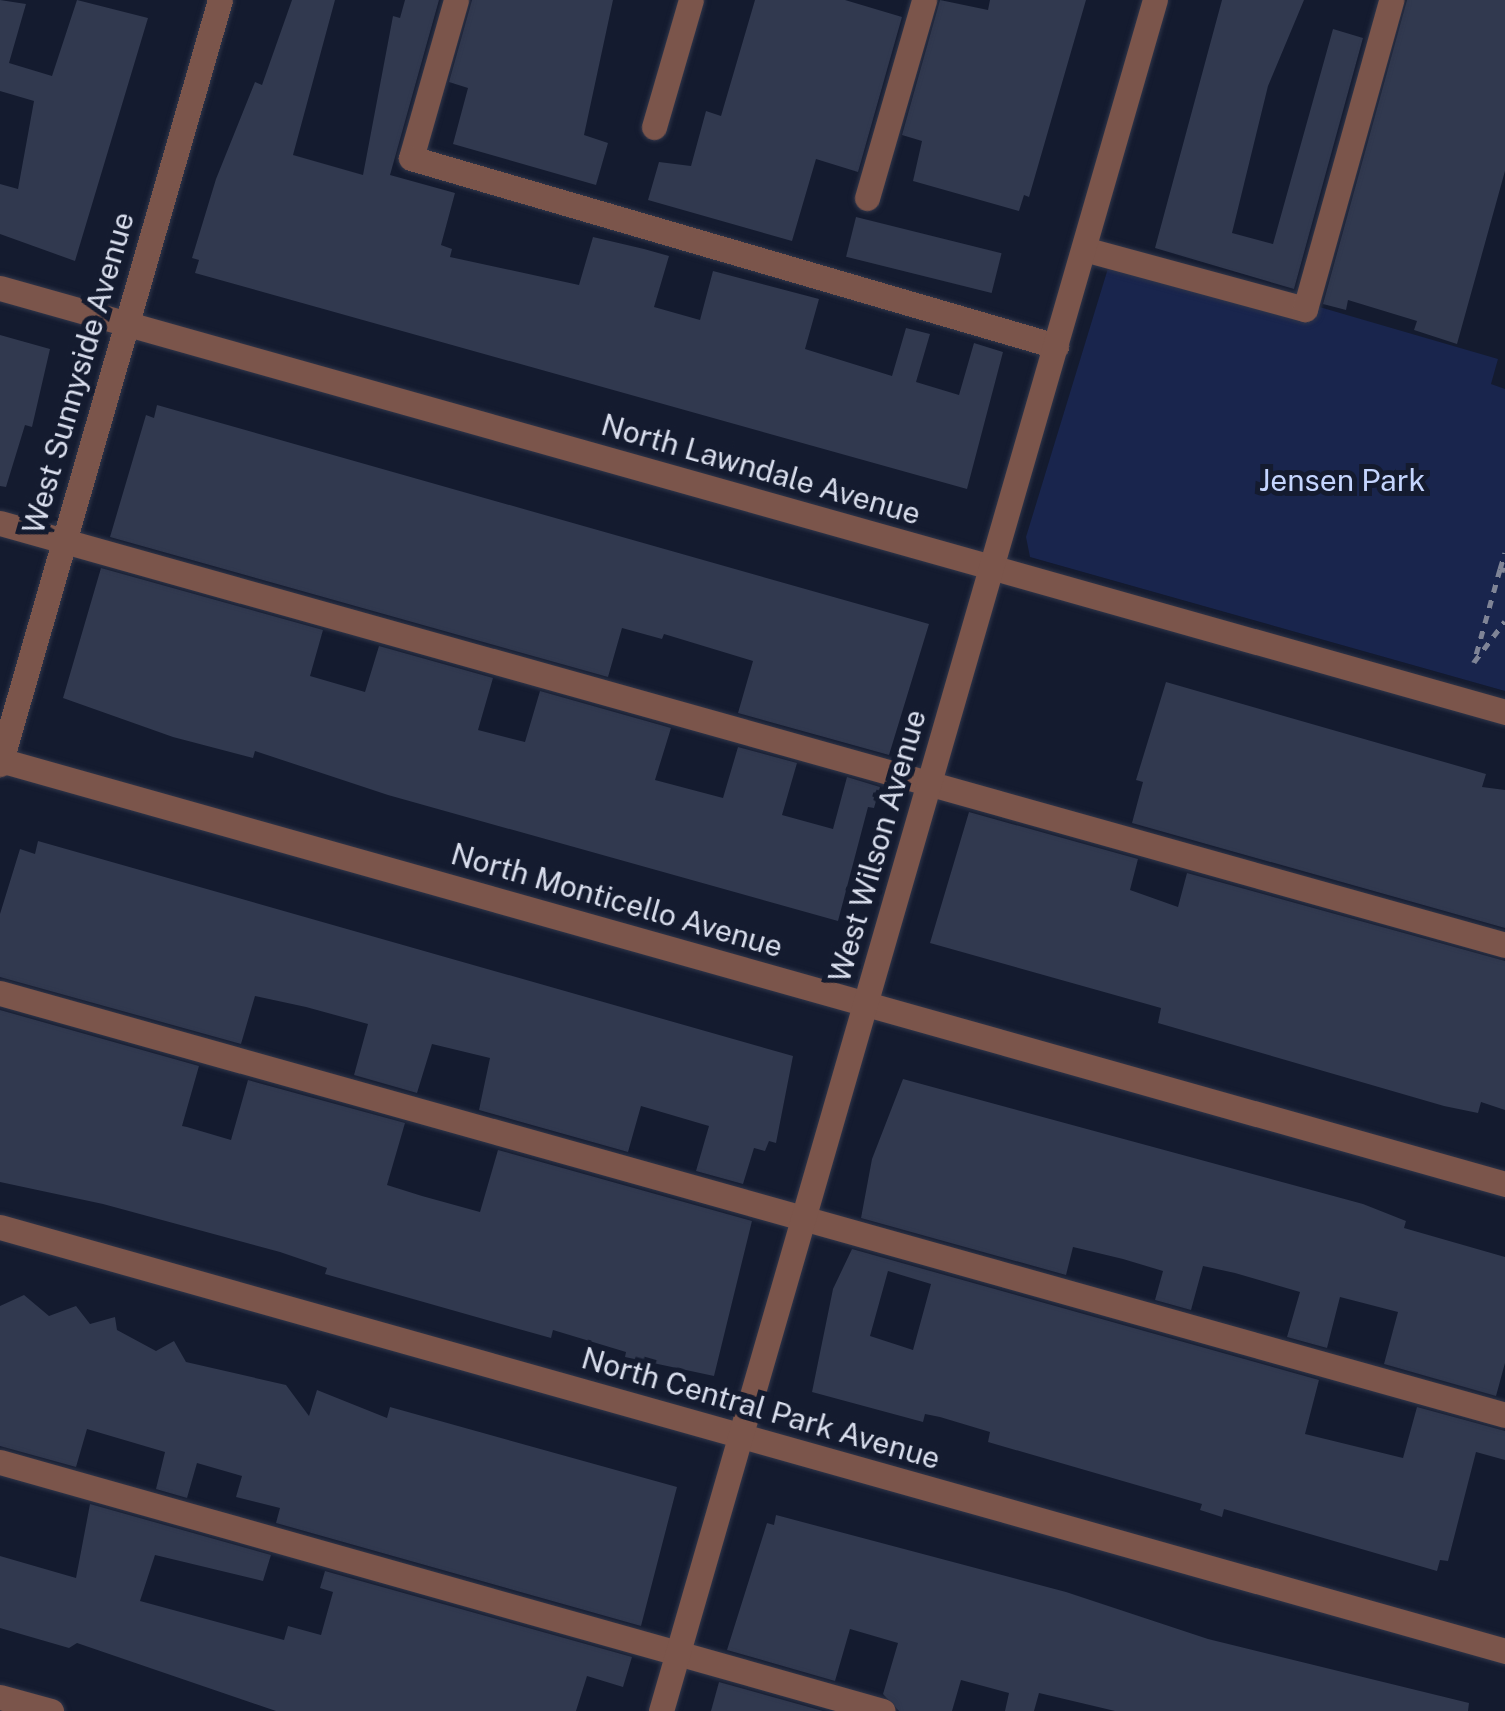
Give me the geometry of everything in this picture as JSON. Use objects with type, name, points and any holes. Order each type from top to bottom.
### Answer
[{"type":"street","name":"West Sunnyside Avenue","points":[[0,761],[220,0]]},
{"type":"street","points":[[456,0],[412,158],[1056,346]]},
{"type":"street","points":[[654,127],[691,0]]},
{"type":"street","points":[[867,198],[924,0]]},
{"type":"street","name":"West Wilson Avenue","points":[[661,1711],[1156,0]]},
{"type":"street","points":[[1084,249],[1304,309],[1391,0]]},
{"type":"street","name":"North Lawndale Avenue","points":[[0,288],[1505,712]]},
{"type":"street","points":[[0,522],[1505,945]]},
{"type":"street","name":"North Monticello Avenue","points":[[0,761],[1505,1184]]},
{"type":"street","points":[[0,993],[1505,1415]]},
{"type":"street","name":"North Central Park Avenue","points":[[0,1227],[1505,1651]]},
{"type":"street","points":[[0,1462],[883,1711]]},
{"type":"street","points":[[0,1697],[51,1711]]},
{"type":"path","points":[[1505,553],[1474,662],[1505,621]]},
{"type":"green space","name":"Jensen Park","points":[[1109,265],[1310,322],[1316,306],[1498,359],[1491,384],[1505,389],[1505,691],[1030,557],[1026,537]]},
{"type":"building","points":[[0,0],[26,4],[9,63],[52,76],[77,0],[148,18],[75,261],[0,234],[0,184],[18,189],[34,101],[0,91]]},
{"type":"building","points":[[292,0],[335,0],[293,155],[363,175],[393,16],[400,18],[405,0],[439,0],[390,175],[455,193],[441,245],[452,249],[450,257],[579,285],[593,237],[644,249],[669,256],[654,307],[700,320],[713,271],[819,299],[805,349],[892,376],[906,328],[930,334],[916,382],[959,395],[974,343],[1003,352],[967,489],[195,273],[199,260],[192,258],[216,179],[255,82],[262,85]]},
{"type":"building","points":[[472,0],[613,0],[584,135],[608,143],[596,185],[453,144],[468,88],[449,82]]},
{"type":"building","points":[[755,0],[845,0],[902,17],[858,172],[816,159],[792,241],[648,200],[659,162],[691,166],[706,111],[721,116]]},
{"type":"building","points":[[940,0],[988,10],[990,0],[1086,0],[1029,197],[1024,195],[1019,211],[913,181],[922,141],[902,135]]},
{"type":"building","points":[[1222,0],[1304,0],[1268,86],[1232,233],[1273,244],[1333,29],[1363,38],[1294,289],[1155,248]]},
{"type":"building","points":[[1407,0],[1505,0],[1505,171],[1457,344],[1414,330],[1417,321],[1348,300],[1346,310],[1323,304]]},
{"type":"building","points":[[856,217],[1002,253],[992,293],[846,257]]},
{"type":"building","points":[[0,335],[50,349],[32,427],[25,425],[6,487],[0,486]]},
{"type":"building","points":[[157,405],[929,624],[889,755],[738,713],[753,661],[664,634],[662,639],[622,628],[608,677],[110,537],[146,415],[154,418]]},
{"type":"building","points":[[101,568],[323,630],[310,676],[365,692],[379,646],[493,678],[478,730],[525,742],[540,691],[671,728],[655,780],[723,798],[738,747],[797,763],[782,815],[833,829],[847,777],[880,787],[874,808],[868,807],[838,921],[388,795],[255,751],[253,758],[173,737],[63,698]]},
{"type":"building","points":[[1166,682],[1486,774],[1482,787],[1505,790],[1505,928],[1132,823],[1143,782],[1136,780]]},
{"type":"building","points":[[969,812],[1138,859],[1130,890],[1178,907],[1187,873],[1505,961],[1505,1110],[1481,1102],[1478,1113],[1444,1106],[1158,1023],[1161,1008],[930,943]]},
{"type":"building","points":[[38,841],[793,1056],[776,1143],[769,1141],[765,1151],[754,1148],[743,1184],[696,1171],[709,1126],[641,1106],[628,1152],[479,1110],[490,1058],[432,1044],[417,1093],[354,1075],[368,1024],[255,996],[241,1044],[0,977],[0,914],[20,849],[35,854]]},
{"type":"building","points":[[0,1010],[199,1066],[182,1126],[231,1140],[248,1080],[405,1123],[387,1185],[422,1196],[480,1212],[498,1150],[752,1221],[714,1376],[625,1357],[626,1352],[553,1330],[551,1338],[325,1274],[327,1268],[280,1252],[103,1204],[0,1182]]},
{"type":"building","points":[[903,1079],[1363,1204],[1406,1221],[1404,1228],[1505,1257],[1505,1363],[1496,1396],[1384,1364],[1398,1312],[1340,1297],[1327,1348],[1287,1337],[1300,1292],[1235,1273],[1203,1266],[1191,1310],[1155,1300],[1163,1271],[1123,1259],[1073,1247],[1066,1275],[861,1218],[872,1159]]},
{"type":"building","points":[[852,1249],[1319,1380],[1305,1434],[1403,1458],[1417,1407],[1505,1431],[1505,1460],[1476,1452],[1448,1561],[1440,1560],[1437,1571],[1224,1509],[1222,1517],[1200,1510],[1202,1504],[988,1442],[990,1432],[925,1414],[923,1422],[812,1392],[833,1289]],"holes":[[[888,1271],[931,1284],[913,1350],[870,1336]]]},
{"type":"building","points":[[24,1295],[49,1316],[76,1306],[90,1324],[115,1317],[117,1330],[156,1351],[174,1341],[186,1362],[286,1385],[309,1416],[317,1390],[387,1418],[390,1407],[677,1487],[641,1626],[276,1523],[280,1508],[236,1497],[242,1476],[197,1463],[187,1498],[156,1489],[165,1452],[87,1429],[76,1467],[0,1446],[0,1306]]},
{"type":"building","points":[[90,1504],[271,1555],[263,1581],[155,1555],[140,1601],[284,1640],[288,1626],[321,1635],[333,1592],[320,1588],[325,1571],[632,1657],[623,1687],[587,1676],[576,1711],[276,1711],[77,1643],[69,1648],[0,1628],[0,1556],[76,1578]]},
{"type":"building","points":[[776,1515],[1066,1592],[1208,1639],[1469,1703],[1468,1711],[1115,1711],[1039,1693],[1034,1711],[1005,1711],[1009,1693],[961,1680],[952,1711],[899,1711],[883,1694],[898,1643],[850,1629],[835,1681],[727,1650],[767,1523],[774,1525]]},
{"type":"building","points":[[719,1682],[823,1711],[711,1711]]}]
